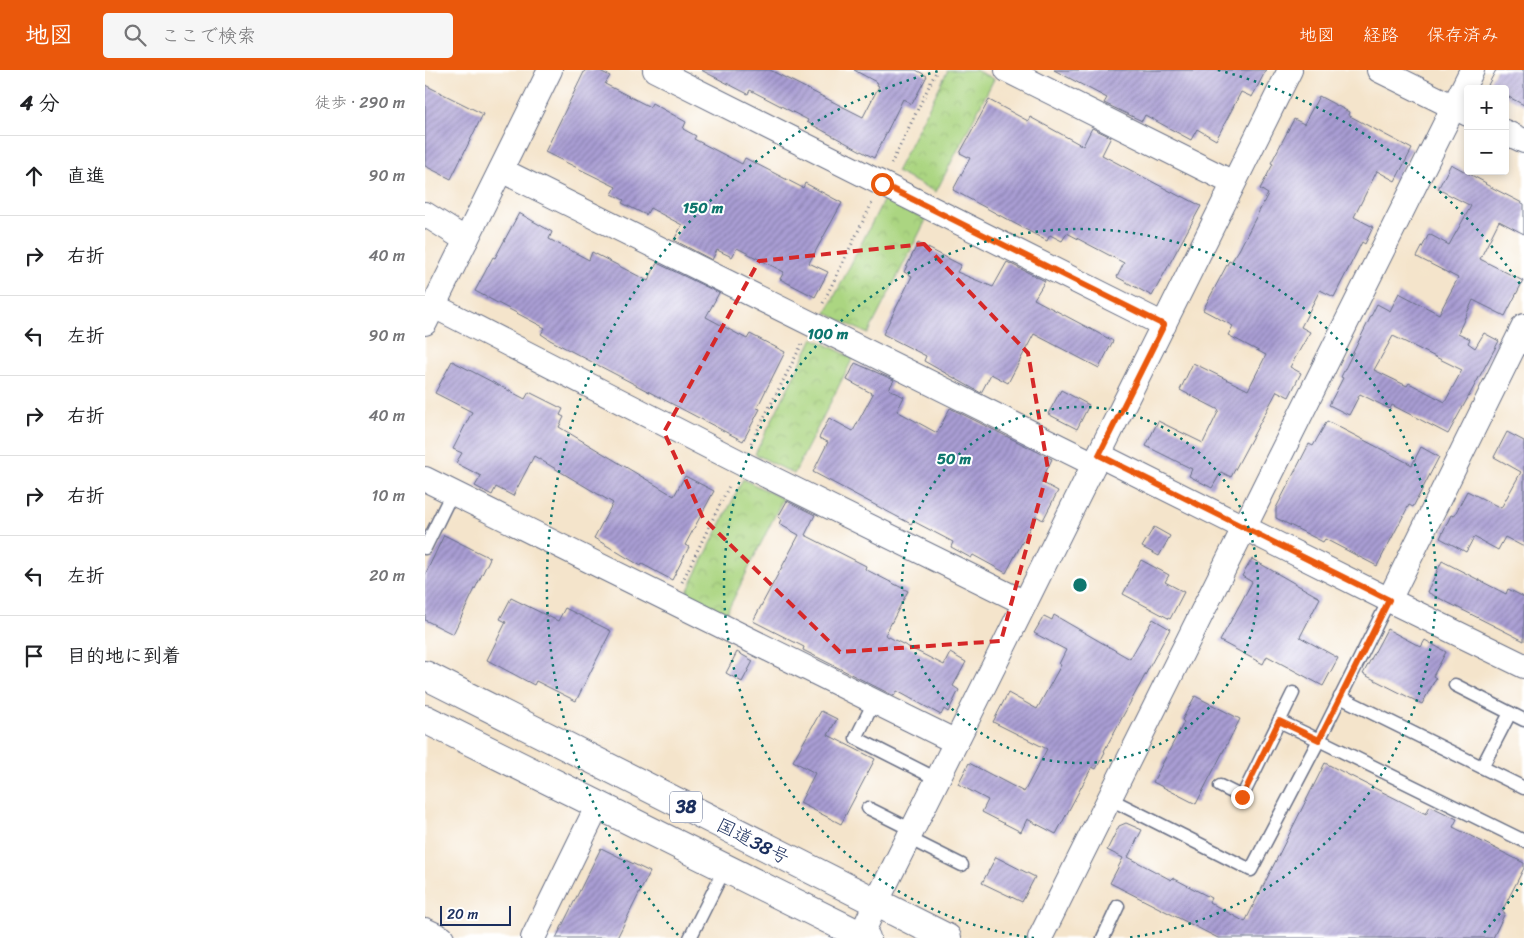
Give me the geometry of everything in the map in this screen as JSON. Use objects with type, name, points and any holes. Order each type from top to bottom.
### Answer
[{"type":"highway","name":"国道38号","points":[[425,675],[947,938]]},
{"type":"highway","name":"国道38号","points":[[425,719],[862,937]]},
{"type":"street","points":[[655,70],[1164,325]]},
{"type":"street","points":[[1007,70],[1233,183]]},
{"type":"street","points":[[862,937],[876,902],[1290,70]]},
{"type":"street","points":[[1379,70],[1461,110]]},
{"type":"street","points":[[1040,938],[1245,527],[1461,110],[1473,70]]},
{"type":"street","points":[[548,71],[429,314],[741,463],[1025,603]]},
{"type":"street","points":[[1509,134],[1524,141]]},
{"type":"street","points":[[501,170],[1096,459],[1245,527],[1524,666]]},
{"type":"street","points":[[425,214],[466,240]]},
{"type":"street","points":[[1389,600],[1524,326]]},
{"type":"street","points":[[425,479],[956,742]]},
{"type":"street","points":[[533,938],[597,805]]},
{"type":"street","points":[[425,930],[442,938]]},
{"type":"lane","points":[[425,548],[452,493]]},
{"type":"lane","points":[[1110,799],[1251,870],[1389,600]]},
{"type":"lane","points":[[1455,685],[1524,720]]},
{"type":"lane","points":[[1220,786],[1242,797],[1293,693]]},
{"type":"lane","points":[[1340,697],[1524,788]]},
{"type":"lane","points":[[875,702],[856,738],[937,779]]},
{"type":"lane","points":[[1482,767],[1510,713]]},
{"type":"lane","points":[[1279,721],[1524,841]]},
{"type":"lane","points":[[868,808],[962,865]]},
{"type":"lane","points":[[690,938],[725,868]]},
{"type":"lane","points":[[1103,938],[1118,906]]},
{"type":"highlighted area","points":[[924,244],[1028,353],[1048,469],[1001,641],[840,652],[703,518],[664,432],[759,261]]},
{"type":"green space","points":[[948,70],[975,70],[994,79],[936,192],[896,172]]},
{"type":"green space","points":[[884,199],[926,220],[868,334],[826,313]]},
{"type":"green space","points":[[813,338],[853,358],[794,474],[755,454]]},
{"type":"green space","points":[[743,479],[783,499],[726,614],[686,594]]},
{"type":"building","points":[[585,70],[598,70],[610,76],[605,84],[650,107],[652,103],[686,122],[683,129],[696,136],[694,139],[742,164],[745,158],[803,188],[805,183],[842,203],[809,263],[828,272],[815,297],[780,279],[784,272],[737,248],[732,257],[717,250],[712,260],[674,240],[682,225],[650,208],[646,215],[622,203],[624,200],[612,194],[616,187],[545,152]]},
{"type":"building","points":[[701,70],[770,70],[863,117],[879,86],[877,85],[878,83],[854,70],[916,70],[927,76],[912,104],[903,99],[874,158],[807,122],[808,120],[750,90],[748,94]]},
{"type":"building","points":[[1054,70],[1266,70],[1252,97],[1241,92],[1216,140],[1197,129],[1191,140],[1145,115],[1142,121],[1104,103],[1107,98]]},
{"type":"building","points":[[1496,70],[1524,70],[1524,105],[1509,97],[1509,85],[1488,85]]},
{"type":"building","points":[[425,85],[483,114],[451,179],[425,166]]},
{"type":"building","points":[[1319,96],[1349,112],[1348,115],[1412,149],[1395,181],[1377,171],[1354,217],[1373,227],[1365,244],[1362,242],[1334,297],[1320,290],[1301,327],[1310,332],[1290,367],[1301,373],[1289,397],[1277,391],[1231,477],[1221,472],[1212,488],[1189,476],[1192,469],[1146,446],[1158,421],[1203,443],[1219,410],[1180,390],[1193,363],[1248,390],[1266,355],[1228,335],[1233,326],[1203,310],[1229,261],[1231,262],[1239,250],[1268,194],[1260,189],[1294,119],[1304,124]]},
{"type":"building","points":[[989,100],[1028,121],[1030,117],[1083,146],[1092,128],[1111,137],[1102,155],[1201,206],[1152,296],[1117,277],[1124,263],[1067,233],[1062,241],[1050,235],[1047,241],[953,190],[970,158],[960,153]]},
{"type":"building","points":[[1451,164],[1464,171],[1464,175],[1471,175],[1524,204],[1524,234],[1499,221],[1480,259],[1523,281],[1505,316],[1473,300],[1458,333],[1470,339],[1468,343],[1475,348],[1484,333],[1499,341],[1448,434],[1392,405],[1390,409],[1360,394],[1349,415],[1329,405],[1377,304],[1390,311],[1399,293],[1439,314],[1458,278],[1417,257],[1429,234],[1449,245],[1471,206],[1438,189]],"holes":[[[1393,336],[1462,370],[1445,402],[1409,383],[1407,386],[1374,370]]]},
{"type":"building","points":[[519,213],[552,232],[549,239],[589,260],[592,252],[648,281],[657,263],[719,293],[706,317],[747,339],[750,334],[785,352],[757,408],[760,409],[743,441],[550,340],[541,334],[545,328],[475,291]]},
{"type":"building","points":[[918,243],[961,265],[957,272],[993,287],[1007,262],[1045,281],[1034,299],[1113,341],[1099,368],[1034,334],[1008,383],[991,374],[981,393],[924,361],[926,356],[883,334],[912,276],[904,272]]},
{"type":"building","points":[[452,361],[525,399],[529,392],[563,409],[560,415],[564,417],[559,427],[674,496],[685,476],[714,491],[685,545],[689,547],[672,580],[642,564],[641,566],[594,538],[613,503],[534,456],[513,496],[496,487],[492,495],[475,486],[481,476],[456,463],[462,453],[453,449],[472,412],[435,393]]},
{"type":"building","points":[[855,363],[894,380],[889,389],[904,397],[897,411],[937,433],[950,408],[1052,459],[1041,482],[1058,491],[1043,520],[1036,516],[1006,573],[973,555],[971,558],[951,547],[953,542],[913,521],[911,524],[813,472],[828,442],[819,438],[829,418],[853,431],[873,394],[847,380]]},
{"type":"building","points":[[1061,390],[1089,405],[1077,429],[1048,414]]},
{"type":"building","points":[[1327,421],[1412,465],[1421,447],[1439,457],[1413,507],[1409,505],[1377,566],[1325,539],[1323,542],[1276,518],[1276,508],[1309,444],[1313,446]]},
{"type":"building","points":[[1507,432],[1524,441],[1524,547],[1505,537],[1498,550],[1474,537],[1466,552],[1440,538],[1451,515],[1454,516],[1467,491],[1501,508],[1521,472],[1494,457]]},
{"type":"building","points":[[787,501],[815,515],[805,535],[866,566],[865,569],[908,591],[885,635],[944,665],[950,653],[966,662],[953,686],[959,690],[948,712],[944,709],[941,715],[897,691],[894,696],[803,650],[804,647],[753,621],[799,535],[779,524],[781,519],[778,517]]},
{"type":"building","points":[[1154,527],[1170,536],[1159,556],[1142,547]]},
{"type":"building","points":[[444,535],[490,558],[453,634],[425,620],[425,575]]},
{"type":"building","points":[[1252,559],[1320,598],[1300,637],[1338,658],[1323,686],[1267,656],[1263,664],[1220,641],[1252,582],[1242,576]]},
{"type":"building","points":[[1141,560],[1169,575],[1165,582],[1184,592],[1170,619],[1123,594]]},
{"type":"building","points":[[1442,561],[1506,594],[1508,589],[1524,597],[1524,641],[1427,592]]},
{"type":"building","points":[[511,598],[558,621],[565,608],[611,631],[576,701],[536,681],[534,685],[487,660],[506,622],[500,619]]},
{"type":"building","points":[[1054,615],[1130,659],[1153,619],[1170,629],[1096,769],[1092,767],[1056,834],[1027,819],[1021,832],[982,812],[988,800],[958,784],[969,763],[1024,792],[1047,749],[993,722],[1008,693],[1037,709],[1061,665],[1059,664],[1066,650],[1034,633],[1044,616],[1052,620]]},
{"type":"building","points":[[1387,629],[1421,647],[1425,640],[1446,652],[1433,676],[1436,678],[1422,704],[1363,674]]},
{"type":"building","points":[[737,652],[753,661],[742,682],[726,673]]},
{"type":"building","points":[[1195,696],[1240,719],[1196,804],[1153,782],[1184,722],[1182,720]]},
{"type":"building","points":[[821,711],[837,719],[828,735],[875,759],[841,824],[800,803],[815,773],[793,761]]},
{"type":"building","points":[[1325,763],[1426,814],[1430,806],[1457,819],[1453,827],[1524,863],[1524,868],[1502,911],[1505,913],[1493,938],[1218,938],[1110,883],[1123,858],[1107,850],[1119,826],[1126,823],[1142,830],[1128,857],[1171,880],[1173,878],[1211,898],[1209,902],[1245,922]]},
{"type":"building","points":[[601,848],[650,872],[617,938],[556,938]]},
{"type":"building","points":[[996,857],[1035,877],[1022,902],[982,883]]},
{"type":"route","points":[[882,184],[1164,325],[1099,455],[1389,600],[1319,740],[1279,721],[1242,797]]}]
